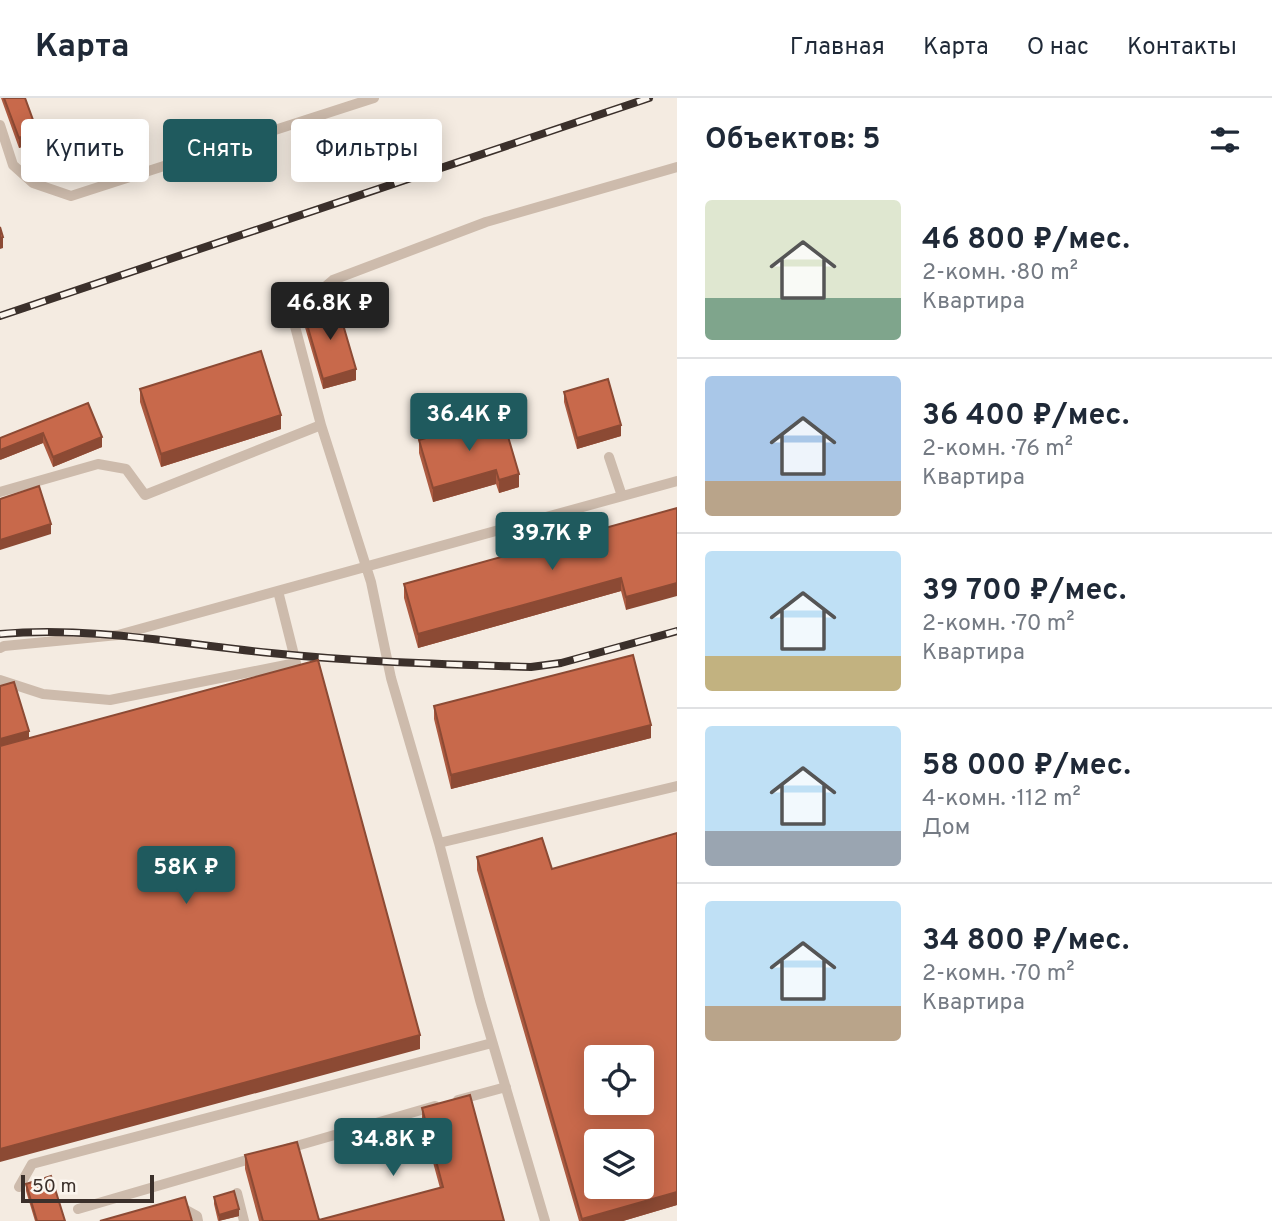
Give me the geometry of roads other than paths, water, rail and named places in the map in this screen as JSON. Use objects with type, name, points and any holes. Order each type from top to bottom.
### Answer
[{"type":"lane","points":[[0,125],[13,165],[33,183],[71,196],[374,98]]},
{"type":"lane","points":[[545,1221],[492,1043],[439,843],[391,678],[372,582],[321,425],[292,314],[332,280],[486,222],[677,167]]},
{"type":"lane","points":[[0,492],[98,464],[126,469],[145,495],[321,425]]},
{"type":"lane","points":[[609,457],[622,496]]},
{"type":"lane","points":[[0,648],[118,635],[677,481]]},
{"type":"lane","points":[[0,680],[43,694],[110,700],[296,663],[278,591]]},
{"type":"lane","points":[[439,843],[677,786]]},
{"type":"lane","points":[[19,1187],[32,1164],[492,1043]]},
{"type":"lane","points":[[78,1209],[506,1087]]},
{"type":"lane","points":[[237,1193],[244,1221]]},
{"type":"lane","points":[[167,1210],[180,1206],[197,1216],[198,1221]]},
{"type":"railway","points":[[0,316],[649,98]]},
{"type":"railway","points":[[0,634],[102,634],[336,659],[531,667],[561,663],[677,631]]}]
